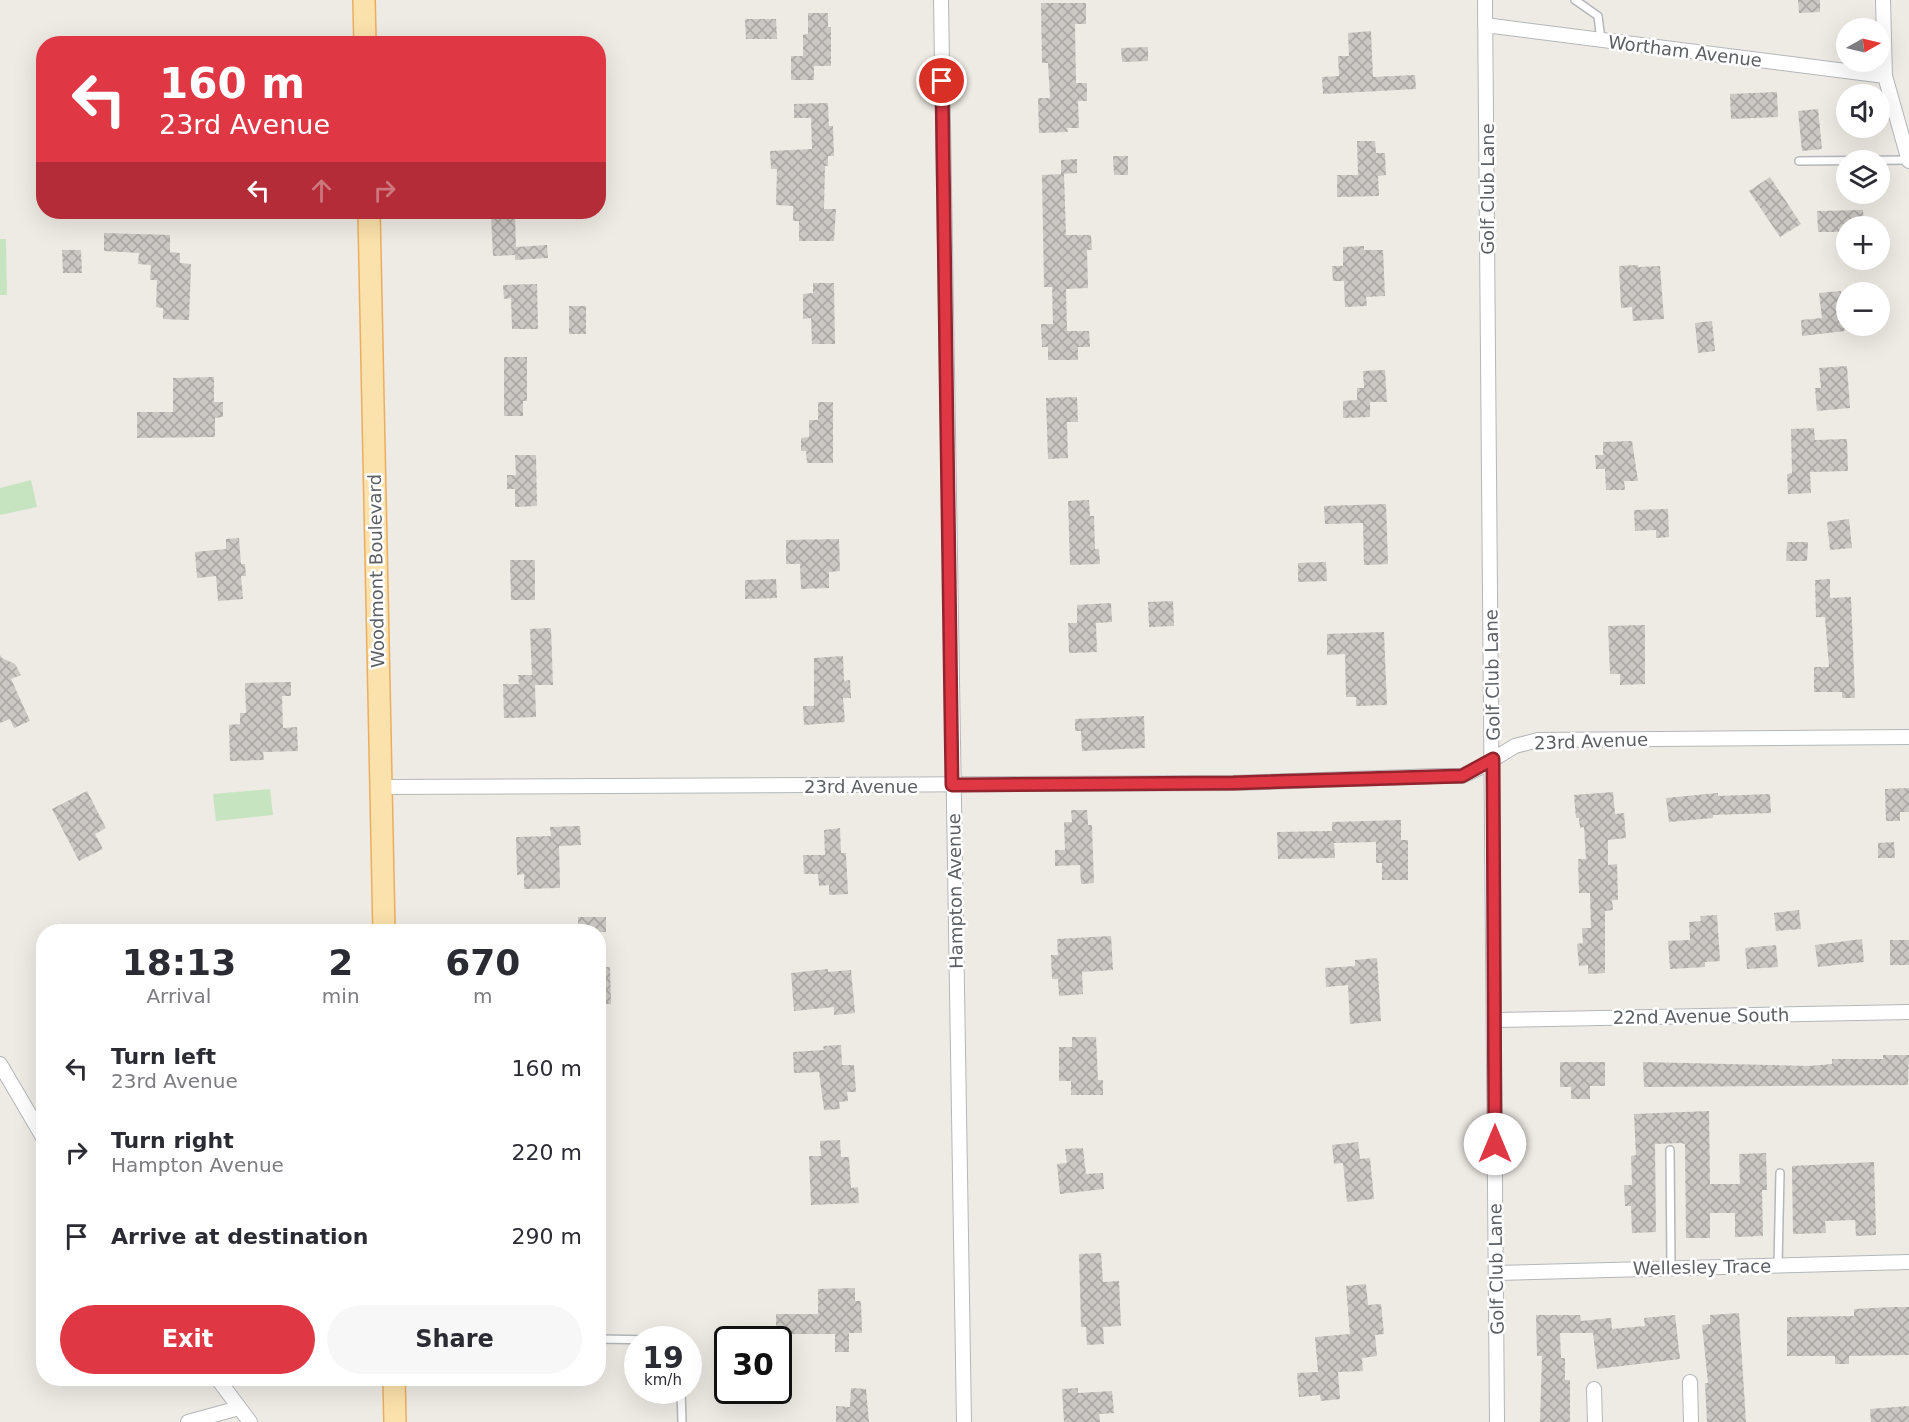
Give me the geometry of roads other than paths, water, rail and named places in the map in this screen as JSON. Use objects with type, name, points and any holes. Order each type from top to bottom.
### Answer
[{"type":"main road","points":[[364,0],[365,36]]},
{"type":"main road","name":"Woodmont Boulevard","points":[[369,219],[384,924]]},
{"type":"main road","points":[[394,1386],[395,1422]]},
{"type":"street","name":"Hampton Avenue","points":[[941,0],[964,1422]]},
{"type":"street","name":"Golf Club Lane","points":[[1485,0],[1497,1422]]},
{"type":"street","points":[[1883,0],[1885,76],[1909,160]]},
{"type":"street","name":"Wortham Avenue","points":[[1485,25],[1885,76]]},
{"type":"street","name":"23rd Avenue","points":[[381,787],[1233,783],[1462,776],[1515,746],[1538,740],[1909,737]]},
{"type":"street","name":"22nd Avenue South","points":[[1494,1020],[1909,1012]]},
{"type":"street","points":[[0,1064],[36,1125]]},
{"type":"street","name":"Wellesley Trace","points":[[1496,1272],[1909,1262]]},
{"type":"street","points":[[1690,1382],[1691,1422]]},
{"type":"street","points":[[223,1386],[250,1422]]},
{"type":"street","points":[[1594,1389],[1594,1422]]},
{"type":"street","points":[[188,1422],[239,1408]]},
{"type":"lane","points":[[1575,0],[1598,16],[1600,40]]},
{"type":"lane","points":[[1798,161],[1909,160]]},
{"type":"lane","points":[[1670,1150],[1671,1268]]},
{"type":"lane","points":[[1778,1265],[1780,1173]]},
{"type":"lane","points":[[606,1338],[624,1339]]},
{"type":"lane","points":[[681,1404],[682,1422]]}]
